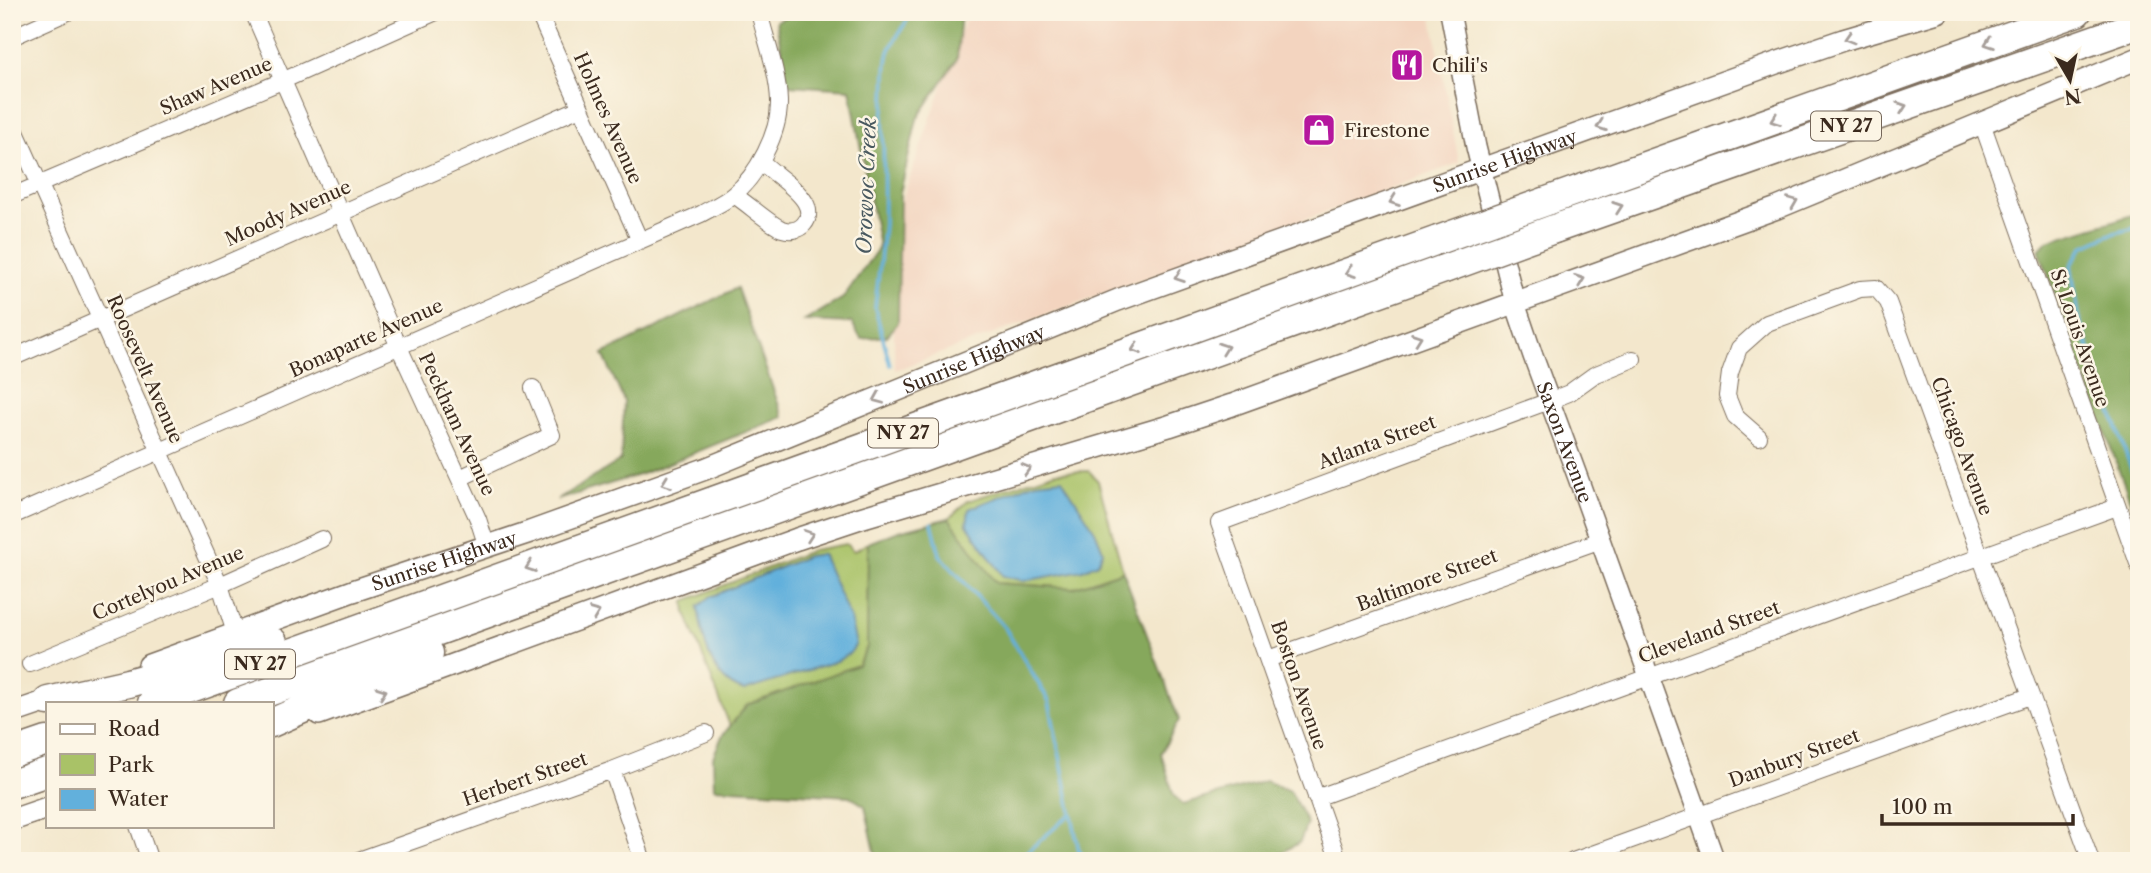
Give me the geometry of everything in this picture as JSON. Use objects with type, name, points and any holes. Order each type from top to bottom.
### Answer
[{"type":"highway","name":"Sunrise Highway","points":[[155,702],[2077,12]]},
{"type":"highway","name":"NY 27","points":[[241,702],[1554,229],[2139,24]]},
{"type":"highway","points":[[273,722],[472,635],[569,584]]},
{"type":"highway","points":[[48,701],[128,683],[310,631],[368,625]]},
{"type":"highway","points":[[12,754],[46,741]]},
{"type":"highway","points":[[12,784],[46,772]]},
{"type":"main road","name":"Sunrise Highway","points":[[12,713],[387,579],[574,517],[761,447],[1118,300],[1776,63],[1938,12]]},
{"type":"main road","points":[[273,730],[797,539],[871,514],[1169,426],[1516,303],[1777,208],[2139,58]]},
{"type":"main road","points":[[12,820],[46,808]]},
{"type":"street","points":[[12,37],[68,12]]},
{"type":"street","name":"Peckham Avenue","points":[[253,12],[398,347],[460,478],[488,547]]},
{"type":"street","name":"Shaw Avenue","points":[[12,196],[436,12]]},
{"type":"street","name":"Holmes Avenue","points":[[538,12],[640,241]]},
{"type":"street","name":"Bonaparte Avenue","points":[[12,516],[701,214],[734,195],[762,162],[776,129],[779,102],[759,12]]},
{"type":"street","name":"Saxon Avenue","points":[[1450,12],[1481,170],[1516,303],[1715,861]]},
{"type":"street","name":"Moody Avenue","points":[[12,358],[580,108]]},
{"type":"street","name":"Roosevelt Avenue","points":[[12,123],[220,585],[235,633]]},
{"type":"street","name":"St Louis Avenue","points":[[1982,123],[2139,566]]},
{"type":"street","points":[[734,195],[779,228],[790,231],[804,225],[809,219],[808,206],[800,195],[762,162]]},
{"type":"street","name":"Chicago Avenue","points":[[1759,437],[1735,416],[1727,396],[1730,373],[1739,348],[1767,323],[1860,289],[1876,288],[1888,302],[2091,861]]},
{"type":"street","name":"Atlanta Street","points":[[1219,523],[1549,401],[1569,393],[1594,375],[1633,359]]},
{"type":"street","points":[[460,478],[552,435],[533,388]]},
{"type":"street","name":"Cleveland Street","points":[[1316,798],[2118,508]]},
{"type":"street","name":"Boston Avenue","points":[[1219,523],[1339,861]]},
{"type":"street","name":"Cortelyou Avenue","points":[[30,664],[322,540]]},
{"type":"street","name":"Baltimore Street","points":[[1268,659],[1601,540]]},
{"type":"street","name":"Danbury Street","points":[[1573,861],[2030,696]]},
{"type":"street","name":"Herbert Street","points":[[356,861],[612,771],[706,733]]},
{"type":"street","points":[[612,771],[643,861]]},
{"type":"street","points":[[139,828],[149,861]]},
{"type":"shaded area","points":[[965,12],[1431,12],[1459,163],[895,370],[891,231],[966,18]]},
{"type":"green space","points":[[798,12],[961,12],[957,59],[917,119],[900,193],[898,323],[887,336],[861,339],[852,323],[805,321],[843,298],[879,247],[850,89],[788,85],[776,21]]},
{"type":"green space","points":[[2139,213],[2139,525],[2039,250],[2047,241]]},
{"type":"green space","points":[[737,288],[783,417],[642,474],[557,500],[621,460],[624,401],[603,354]]},
{"type":"green space","points":[[1089,471],[1098,481],[1123,571],[1073,588],[996,583],[949,518],[968,501],[1056,472]],"holes":[[[967,524],[1095,531],[1103,551],[1098,563],[1003,576]]]},
{"type":"green space","points":[[949,518],[996,583],[1073,588],[1123,571],[1179,720],[1161,753],[1174,796],[1183,804],[1266,781],[1290,791],[1307,823],[1300,842],[1267,861],[877,861],[865,806],[849,796],[714,788],[713,757],[722,736],[747,705],[858,665],[867,647],[868,543],[899,531]]},
{"type":"green space","points":[[868,543],[867,647],[858,665],[748,705],[730,726],[686,613],[685,601],[813,550],[846,544],[854,551]],"holes":[[[822,555],[837,661],[748,689],[710,597],[808,556]]]},
{"type":"water","points":[[1062,479],[1095,531],[1103,551],[1098,563],[1083,570],[1024,581],[1003,576],[967,524],[969,509],[1036,482]]},
{"type":"water","points":[[822,554],[850,618],[856,644],[850,653],[837,661],[744,691],[732,686],[723,678],[710,656],[698,607],[710,597],[808,556]]},
{"type":"waterway","name":"Orowoc Creek","points":[[890,365],[875,308],[884,224],[883,115],[889,52],[912,12]]},
{"type":"waterway","points":[[2139,227],[2111,234],[2083,247],[2071,266],[2080,322],[2139,491]]},
{"type":"waterway","name":"Orowoc Creek","points":[[932,523],[940,555],[1005,628],[1049,701],[1079,851],[1084,861]]},
{"type":"waterway","points":[[1016,861],[1072,813]]},
{"type":"place","name":"Chili's","points":[[1407,65]]},
{"type":"place","name":"Firestone","points":[[1319,130]]}]
